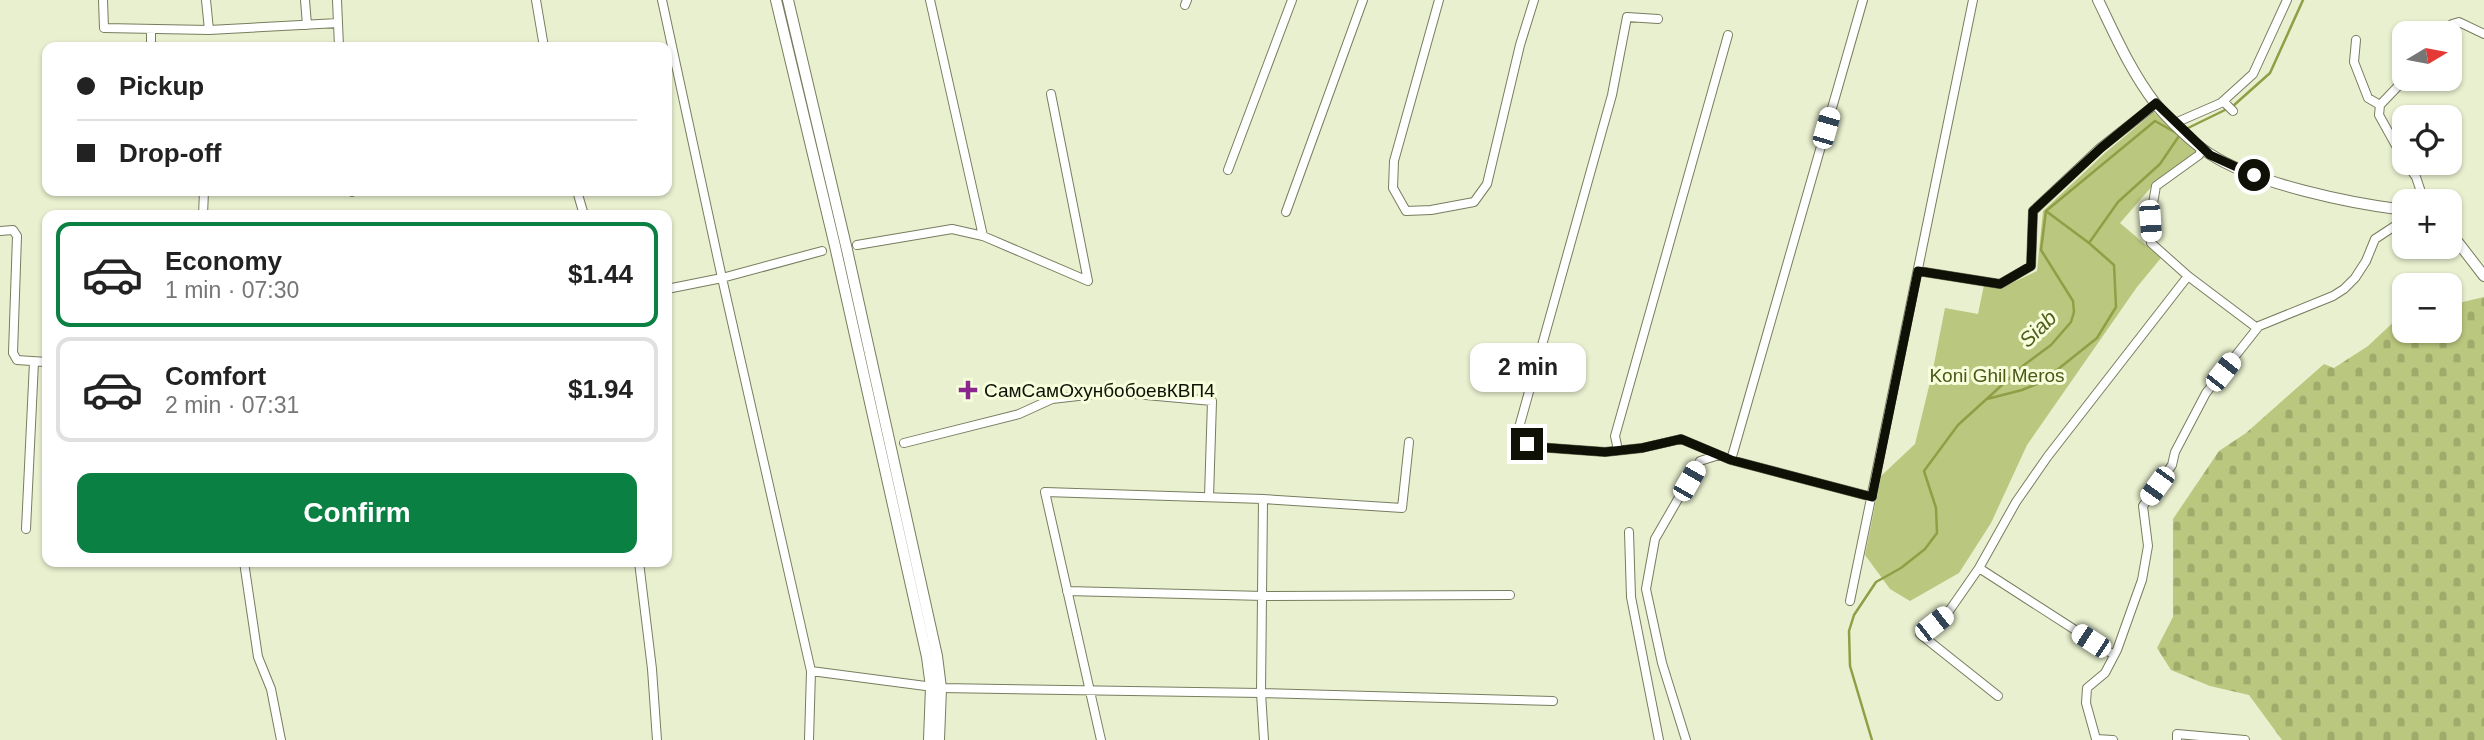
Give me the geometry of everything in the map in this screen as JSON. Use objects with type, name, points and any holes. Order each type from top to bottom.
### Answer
[{"type":"main road","points":[[776,0],[936,687],[929,740]]},
{"type":"main road","points":[[788,0],[937,656],[939,740]]},
{"type":"main road","points":[[2098,0],[2127,60],[2156,103],[2210,155],[2254,175],[2304,190],[2392,208]]},
{"type":"main road","points":[[2462,248],[2484,276]]},
{"type":"street","points":[[103,0],[104,28],[209,30],[338,23]]},
{"type":"street","points":[[206,0],[209,30]]},
{"type":"street","points":[[305,0],[307,25]]},
{"type":"street","points":[[337,0],[339,42]]},
{"type":"street","points":[[536,0],[543,42]]},
{"type":"street","points":[[662,0],[671,42]]},
{"type":"street","points":[[930,0],[983,236]]},
{"type":"street","points":[[1228,170],[1292,0]]},
{"type":"street","points":[[1286,212],[1363,0]]},
{"type":"street","points":[[1439,0],[1394,160],[1393,188],[1406,211],[1431,210],[1474,202],[1488,184],[1520,45],[1534,0]]},
{"type":"street","points":[[1731,460],[1863,0]]},
{"type":"street","points":[[1850,601],[1973,0]]},
{"type":"street","points":[[2175,123],[2225,102],[2254,72],[2287,0]]},
{"type":"street","points":[[1658,19],[1627,17],[1612,95],[1518,431],[1527,444],[1537,447],[1605,452],[1642,448],[1681,439],[1731,460],[1872,497]]},
{"type":"street","points":[[2462,23],[2484,34]]},
{"type":"street","points":[[151,29],[151,42]]},
{"type":"street","points":[[1618,450],[1615,436],[1728,35]]},
{"type":"street","points":[[2356,40],[2354,62],[2368,98],[2380,105]]},
{"type":"street","points":[[672,46],[811,671],[809,740]]},
{"type":"street","points":[[2392,138],[2379,116],[2380,105],[2393,91]]},
{"type":"street","points":[[857,245],[952,229],[983,236],[1088,281],[1051,94]]},
{"type":"street","points":[[2225,102],[2233,111]]},
{"type":"street","points":[[1918,271],[2000,284],[2031,266],[2033,211],[2101,148],[2156,103]]},
{"type":"street","points":[[2202,148],[2199,155],[2157,186],[2150,221],[2151,243],[2188,276],[2258,328]]},
{"type":"street","points":[[2113,740],[2096,739],[2085,703],[2087,688],[2105,673],[2114,655],[2142,580],[2148,546],[2143,506],[2172,466],[2175,452],[2206,393],[2258,328],[2344,289],[2356,278],[2375,239],[2392,228]]},
{"type":"street","points":[[0,231],[13,230],[17,236],[13,353],[17,360],[42,362]]},
{"type":"street","points":[[672,288],[722,278],[822,251]]},
{"type":"street","points":[[1998,696],[1920,634],[1947,614],[1979,568],[2016,502],[2048,456],[2188,276]]},
{"type":"street","points":[[26,529],[34,362]]},
{"type":"street","points":[[904,443],[1019,414],[1052,399],[1113,392],[1212,401],[1209,497]]},
{"type":"street","points":[[1101,740],[1045,492],[1263,499],[1402,508],[1409,442]]},
{"type":"street","points":[[1686,740],[1662,663],[1646,589],[1656,540],[1700,461],[1719,455]]},
{"type":"street","points":[[1263,499],[1261,693],[1264,740]]},
{"type":"street","points":[[1629,532],[1630,597],[1659,740]]},
{"type":"street","points":[[245,567],[258,657],[271,689],[281,740]]},
{"type":"street","points":[[640,567],[652,669],[657,740]]},
{"type":"street","points":[[1979,568],[2114,655]]},
{"type":"street","points":[[1067,591],[1264,596],[1510,596]]},
{"type":"street","points":[[811,671],[936,687],[1553,701]]},
{"type":"street","points":[[2177,740],[2177,734],[2245,740]]},
{"type":"green space","name":"Koni Ghil Meros","points":[[2154,112],[2197,151],[2154,184],[2120,223],[2161,258],[2137,287],[2027,445],[1991,523],[1959,573],[1910,601],[1890,589],[1865,555],[1881,476],[1915,444],[1945,308],[1978,314],[1984,285],[2001,288],[2037,271],[2043,211]]},
{"type":"green space","points":[[2484,297],[2484,740],[2282,740],[2249,695],[2210,686],[2171,670],[2157,648],[2173,617],[2173,519],[2219,451],[2246,433],[2324,364],[2334,368],[2368,346],[2392,324],[2392,343],[2462,343],[2462,302]]},
{"type":"waterway","name":"Siab","points":[[2233,106],[2270,73],[2303,0]]},
{"type":"waterway","name":"Siab","points":[[2186,129],[2227,109]]},
{"type":"waterway","points":[[2046,211],[2155,121],[2178,134]]},
{"type":"waterway","name":"Siab","points":[[1872,740],[1850,666],[1849,631],[1854,615],[1876,582],[1901,568],[1925,549],[1937,533],[1936,508],[1924,471],[1958,425],[2024,365],[2051,345],[2071,322],[2073,301],[2041,250],[2046,211],[2089,243],[2118,202],[2160,164],[2181,133]]},
{"type":"waterway","points":[[1987,399],[2042,382],[2097,338],[2116,307],[2114,265],[2089,243]]},
{"type":"place","name":"СамСамОхунбобоевКВП4","points":[[968,390]]},
{"type":"route","points":[[1527,444],[1605,452],[1642,448],[1681,439],[1731,460],[1872,497],[1918,271],[2000,284],[2031,266],[2033,211],[2101,148],[2156,103],[2210,155],[2254,175]]}]
